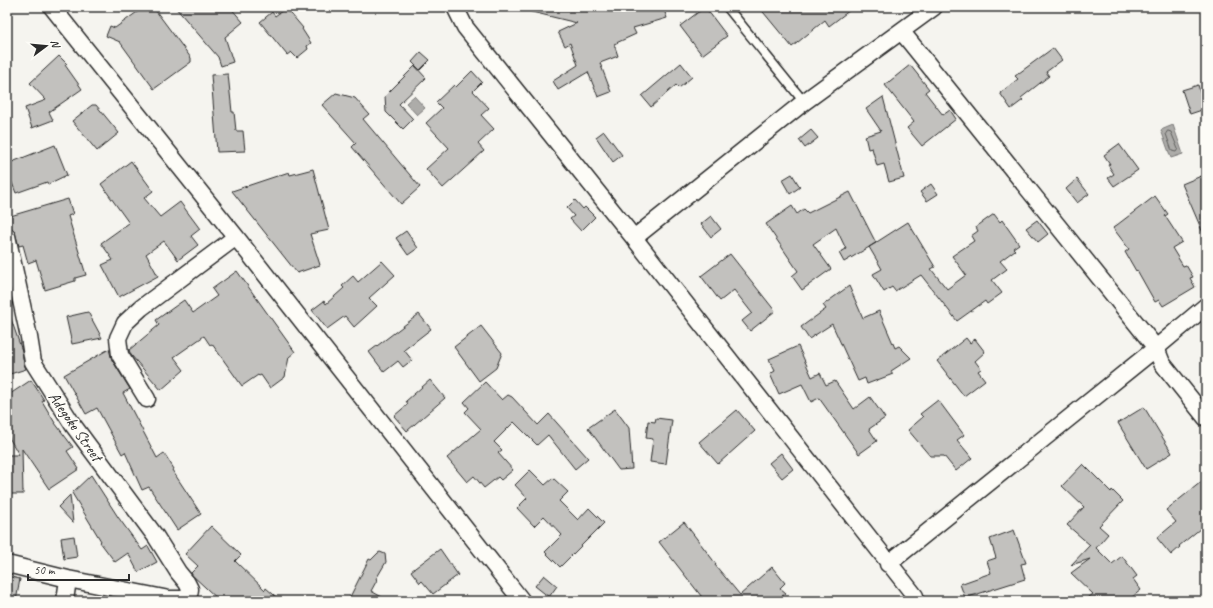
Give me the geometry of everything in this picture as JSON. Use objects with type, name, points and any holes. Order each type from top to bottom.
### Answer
[{"type":"street","points":[[52,7],[236,237],[522,601]]},
{"type":"street","points":[[455,7],[465,27],[634,238],[888,564],[915,596],[916,601]]},
{"type":"street","points":[[634,238],[804,102],[902,32],[934,7]]},
{"type":"street","points":[[902,32],[1156,348],[1162,363],[1206,418]]},
{"type":"street","name":"Adegoke Street","points":[[7,236],[33,362],[73,425],[156,537],[178,572],[187,583],[190,589],[190,598]]},
{"type":"street","points":[[147,399],[120,355],[118,338],[125,323],[141,308],[236,237]]},
{"type":"street","points":[[888,564],[1206,306]]},
{"type":"street","points":[[7,564],[68,579],[169,599],[190,598]]},
{"type":"street","points":[[65,601],[68,579]]},
{"type":"lane","points":[[727,7],[804,102]]},
{"type":"water","points":[[414,96],[425,108],[417,115],[406,103]]},
{"type":"water","points":[[1173,125],[1183,154],[1171,158],[1161,130]]},
{"type":"building","points":[[144,7],[153,7],[191,58],[191,62],[154,89],[120,42],[106,36],[110,26],[115,28]]},
{"type":"building","points":[[175,7],[230,7],[243,22],[225,37],[233,62],[221,66],[218,57]]},
{"type":"building","points":[[528,7],[663,7],[667,18],[633,28],[636,34],[614,44],[618,56],[600,63],[611,92],[598,97],[588,72],[558,90],[553,81],[578,65],[570,43],[565,46],[558,32],[577,23],[528,11]]},
{"type":"building","points":[[705,7],[727,36],[702,55],[680,26]]},
{"type":"building","points":[[759,7],[854,7],[829,26],[825,20],[792,47]]},
{"type":"building","points":[[286,8],[303,28],[302,29],[311,43],[307,46],[308,49],[297,58],[291,52],[287,55],[260,22],[272,12],[275,16]]},
{"type":"building","points":[[1053,48],[1062,60],[1046,72],[1049,76],[1021,98],[1023,100],[1011,109],[1000,93],[1018,79],[1015,76]]},
{"type":"building","points":[[421,52],[430,60],[420,70],[412,62]]},
{"type":"building","points":[[59,56],[67,64],[65,65],[82,89],[49,112],[53,120],[32,128],[25,108],[46,100],[30,83]]},
{"type":"building","points":[[681,63],[692,77],[679,88],[676,85],[651,107],[642,96]]},
{"type":"building","points":[[910,65],[929,89],[925,92],[943,115],[950,110],[956,119],[922,146],[907,128],[914,122],[885,85]]},
{"type":"building","points":[[415,66],[426,78],[399,104],[413,119],[403,129],[386,112],[385,96]]},
{"type":"building","points":[[472,71],[482,82],[473,91],[489,108],[481,115],[494,129],[478,144],[484,151],[443,188],[426,169],[449,148],[426,123],[442,108],[436,102],[454,85],[456,87]]},
{"type":"building","points":[[228,74],[232,112],[234,112],[236,131],[243,131],[245,151],[217,152],[211,75]]},
{"type":"building","points":[[1198,85],[1205,109],[1190,114],[1182,90]]},
{"type":"building","points":[[336,93],[355,98],[369,114],[363,119],[420,187],[401,204],[352,147],[356,143],[322,105]]},
{"type":"building","points":[[883,97],[904,178],[889,182],[884,164],[877,166],[872,148],[868,149],[865,136],[881,131],[866,109]]},
{"type":"building","points":[[92,105],[96,105],[119,133],[97,151],[72,121]]},
{"type":"building","points":[[811,130],[818,138],[805,148],[799,140]]},
{"type":"building","points":[[604,131],[622,155],[613,162],[596,137]]},
{"type":"building","points":[[1119,144],[1138,170],[1114,186],[1108,178],[1114,174],[1104,155]]},
{"type":"building","points":[[55,145],[67,175],[48,184],[47,182],[16,193],[7,170],[7,164]]},
{"type":"building","points":[[131,161],[153,191],[144,198],[160,217],[180,202],[200,229],[191,236],[198,245],[178,260],[164,241],[146,254],[158,276],[119,297],[102,265],[113,260],[101,243],[129,223],[101,184]]},
{"type":"building","points":[[313,169],[329,230],[310,234],[320,265],[297,273],[232,191],[289,172],[290,175]]},
{"type":"building","points":[[792,174],[800,187],[790,194],[782,180]]},
{"type":"building","points":[[1206,174],[1206,240],[1182,184]]},
{"type":"building","points":[[1077,179],[1089,194],[1077,203],[1066,189]]},
{"type":"building","points":[[931,184],[938,194],[927,201],[920,192]]},
{"type":"building","points":[[850,192],[876,243],[844,262],[839,253],[846,249],[836,228],[813,244],[831,269],[802,290],[792,276],[798,271],[766,224],[792,206],[797,214],[804,209],[808,213]]},
{"type":"building","points":[[1155,196],[1168,214],[1165,216],[1182,242],[1172,248],[1183,266],[1186,265],[1193,277],[1190,278],[1195,287],[1163,306],[1159,300],[1155,302],[1125,252],[1129,249],[1113,228]]},
{"type":"building","points":[[68,199],[73,214],[68,216],[86,275],[75,278],[75,281],[45,290],[36,260],[28,263],[23,245],[19,246],[14,230],[7,227],[7,217]]},
{"type":"building","points":[[575,200],[583,209],[585,207],[595,217],[581,231],[570,219],[574,216],[567,208]]},
{"type":"building","points":[[994,214],[1000,222],[1002,220],[1019,244],[1013,248],[1015,250],[1000,261],[1007,269],[992,280],[1002,293],[987,304],[985,301],[957,321],[921,275],[895,291],[892,287],[884,292],[873,274],[882,269],[869,247],[908,222],[935,267],[931,269],[947,289],[966,275],[952,256],[974,241],[971,236],[978,231],[976,227]]},
{"type":"building","points":[[711,216],[721,229],[711,237],[701,224]]},
{"type":"building","points":[[1037,220],[1048,234],[1038,242],[1026,228]]},
{"type":"building","points":[[406,231],[418,248],[408,255],[396,238]]},
{"type":"building","points":[[730,254],[775,311],[750,331],[742,321],[752,313],[734,290],[720,301],[701,276]]},
{"type":"building","points":[[382,261],[395,275],[369,298],[377,306],[354,327],[345,316],[327,329],[312,310],[324,301],[326,304],[344,288],[342,286],[353,276],[358,282]]},
{"type":"building","points":[[237,271],[295,352],[289,357],[285,377],[270,388],[261,375],[258,375],[242,386],[212,344],[210,345],[204,336],[174,357],[184,370],[161,390],[131,355],[129,350],[159,325],[156,320],[184,300],[193,313],[217,296],[212,289]]},
{"type":"building","points":[[849,286],[863,318],[879,311],[895,348],[899,346],[911,358],[891,371],[893,374],[867,384],[865,378],[858,381],[832,324],[809,339],[801,327],[826,309],[823,305]]},
{"type":"building","points":[[88,312],[102,338],[72,344],[66,317]]},
{"type":"building","points":[[7,313],[9,313],[22,351],[26,369],[7,375]]},
{"type":"building","points":[[419,314],[431,329],[404,350],[412,360],[403,367],[398,361],[384,372],[369,352]]},
{"type":"building","points":[[481,326],[502,353],[496,368],[479,381],[454,347]]},
{"type":"building","points":[[966,338],[970,343],[975,339],[985,352],[975,361],[981,369],[978,371],[985,380],[964,396],[937,361]]},
{"type":"building","points":[[798,346],[812,377],[820,373],[826,385],[835,381],[854,409],[870,397],[885,418],[869,429],[877,441],[859,454],[819,398],[811,402],[802,384],[779,394],[770,374],[775,371],[769,359]]},
{"type":"building","points":[[109,349],[112,360],[130,389],[123,393],[157,458],[164,453],[174,469],[172,470],[201,514],[177,530],[149,487],[142,490],[125,452],[122,454],[97,408],[86,414],[64,375]]},
{"type":"building","points":[[31,380],[44,400],[42,401],[55,423],[73,447],[67,451],[79,469],[49,489],[22,449],[23,494],[7,494],[7,455],[19,455],[7,434],[7,396]]},
{"type":"building","points":[[430,380],[445,398],[407,431],[394,416],[408,404],[406,401]]},
{"type":"building","points":[[485,382],[502,400],[508,395],[512,397],[538,425],[549,414],[588,458],[575,469],[548,435],[537,445],[514,422],[494,442],[502,450],[498,453],[513,470],[501,480],[498,477],[484,488],[474,476],[467,482],[447,458],[481,429],[465,412],[469,408],[464,402]]},
{"type":"building","points":[[938,400],[964,435],[957,440],[972,458],[956,471],[944,456],[930,456],[908,430],[923,417],[920,414]]},
{"type":"building","points":[[1144,407],[1172,453],[1146,469],[1118,423]]},
{"type":"building","points":[[615,409],[629,428],[632,469],[619,470],[588,428]]},
{"type":"building","points":[[737,410],[755,431],[718,464],[699,442]]},
{"type":"building","points":[[656,418],[672,420],[666,464],[650,462],[653,439],[646,438],[648,421],[655,422]]},
{"type":"building","points":[[781,453],[793,469],[782,478],[769,463]]},
{"type":"building","points":[[1083,464],[1111,492],[1112,490],[1123,501],[1099,526],[1108,534],[1096,548],[1112,564],[1122,556],[1137,576],[1133,579],[1141,590],[1127,601],[1084,601],[1093,594],[1071,573],[1090,559],[1071,565],[1090,545],[1067,525],[1084,507],[1062,486]]},
{"type":"building","points":[[530,470],[545,485],[553,478],[568,492],[559,501],[578,520],[589,508],[604,523],[560,567],[545,552],[562,535],[544,516],[534,526],[517,508],[527,498],[515,485]]},
{"type":"building","points":[[91,475],[118,517],[142,550],[148,546],[157,562],[138,572],[128,553],[115,562],[100,542],[101,541],[72,493]]},
{"type":"building","points":[[1206,478],[1206,524],[1179,546],[1180,547],[1171,555],[1157,538],[1176,522],[1166,510]]},
{"type":"building","points":[[70,495],[73,523],[58,507]]},
{"type":"building","points":[[684,522],[716,564],[715,565],[740,595],[772,567],[785,583],[780,588],[786,593],[777,601],[705,601],[659,542]]},
{"type":"building","points":[[211,526],[241,555],[235,561],[265,590],[266,588],[281,601],[220,601],[192,575],[191,573],[198,566],[185,554]]},
{"type":"building","points":[[1014,530],[1026,563],[1021,564],[1025,579],[965,598],[960,584],[991,573],[987,561],[996,558],[990,539]]},
{"type":"building","points":[[74,536],[77,557],[64,559],[61,538]]},
{"type":"building","points":[[440,549],[458,575],[433,594],[422,581],[420,583],[411,571]]},
{"type":"building","points":[[380,552],[385,554],[386,562],[371,591],[389,601],[348,601],[369,559],[371,560]]},
{"type":"building","points":[[544,575],[557,586],[549,597],[535,586]]},
{"type":"building","points":[[7,576],[20,579],[16,601],[7,601]]}]
